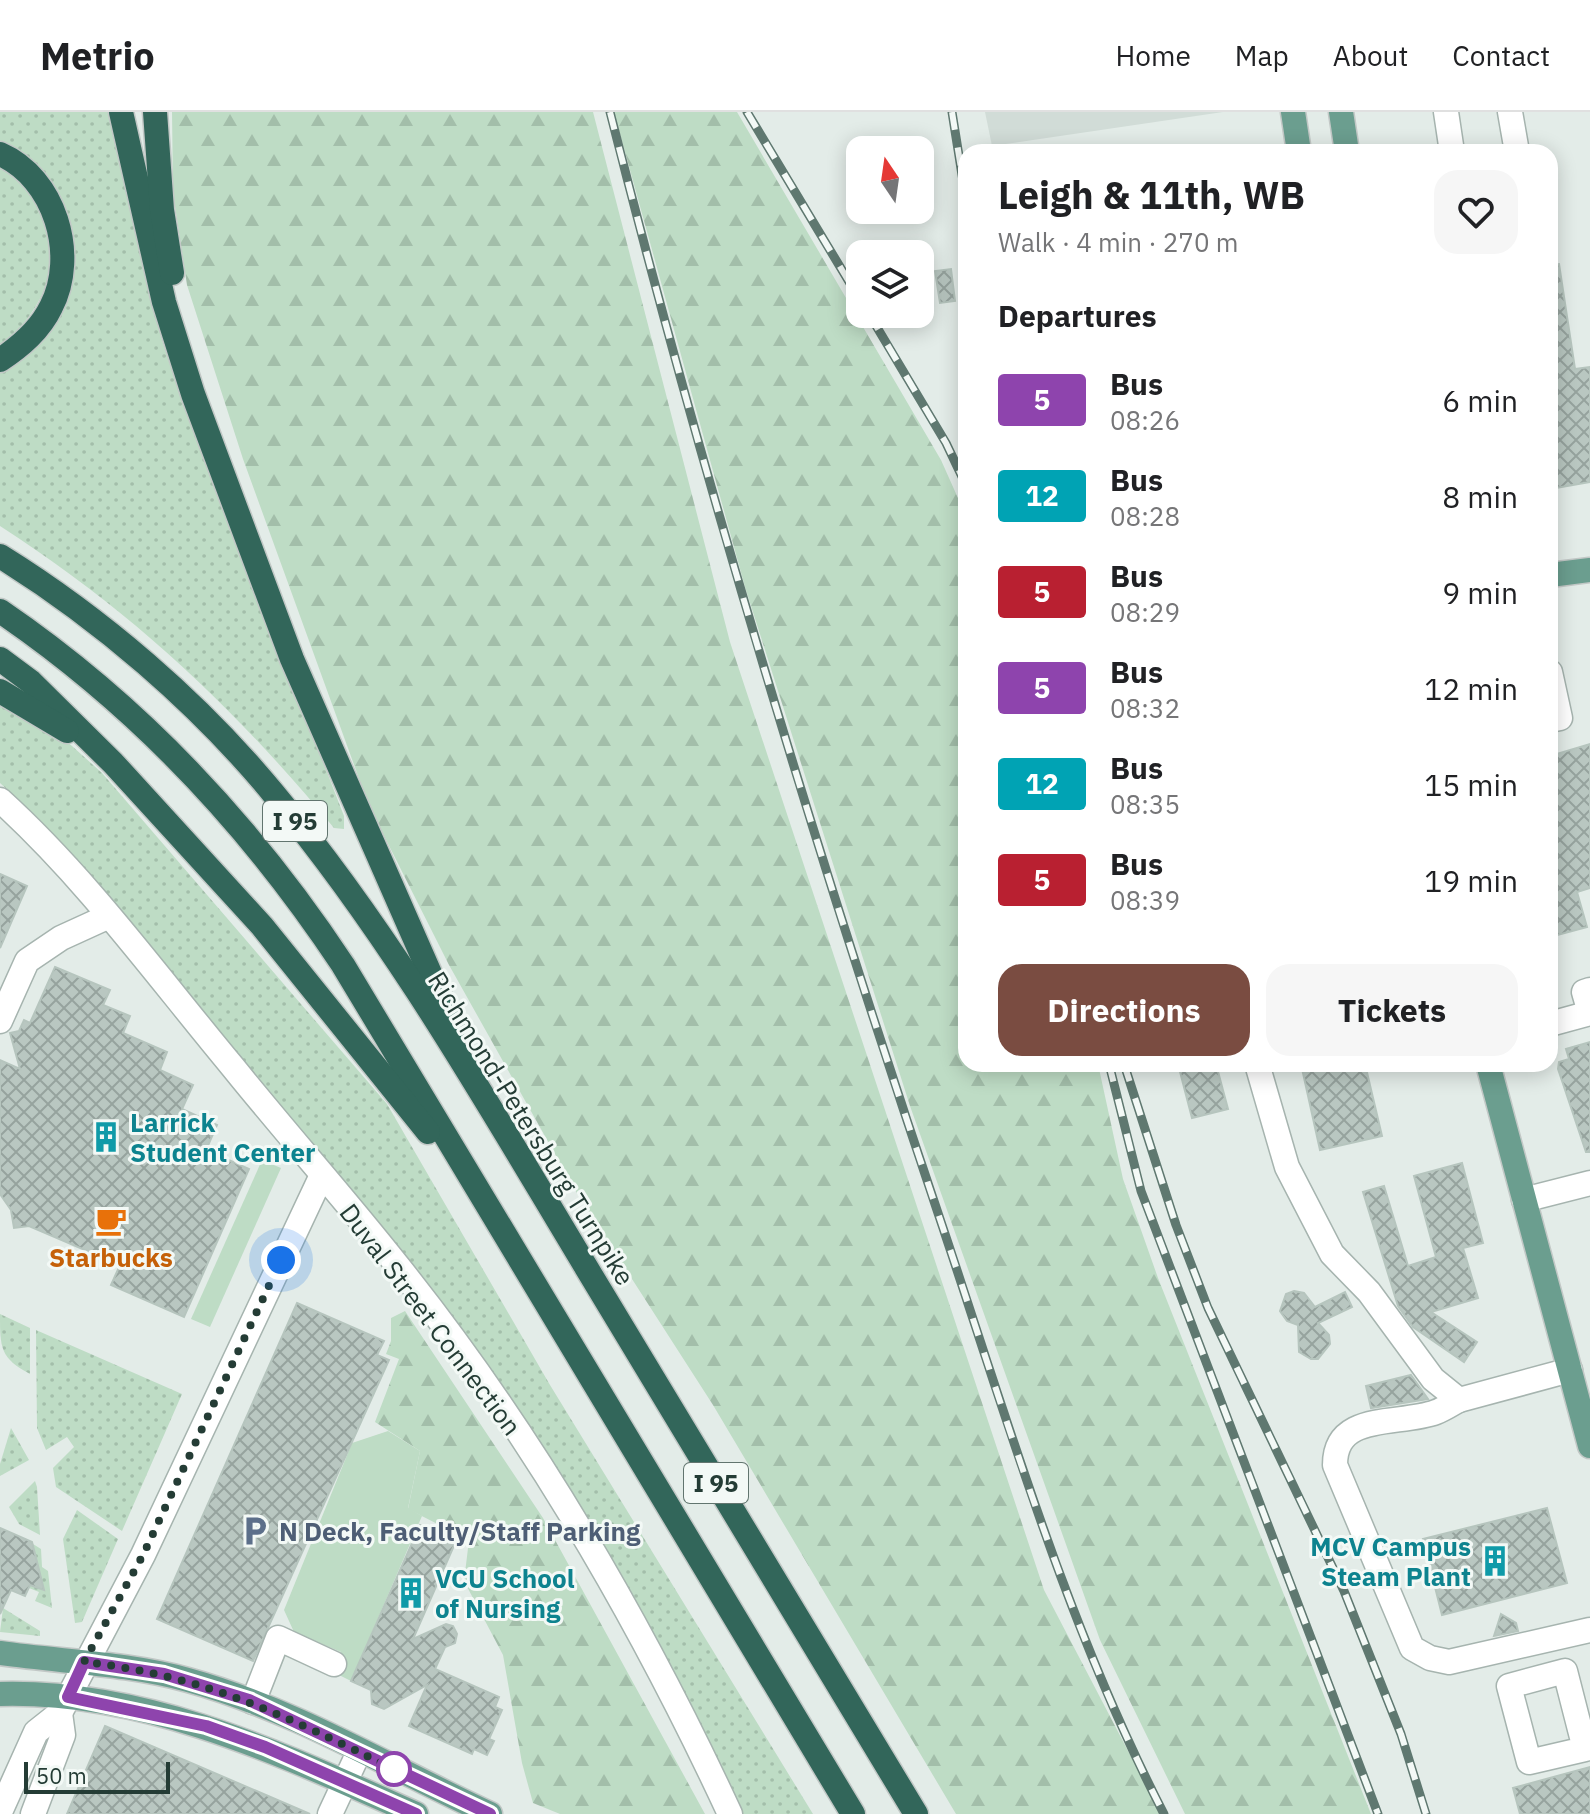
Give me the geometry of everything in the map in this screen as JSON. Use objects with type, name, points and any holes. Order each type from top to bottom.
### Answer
[{"type":"highway","points":[[121,112],[164,302],[193,394],[292,659],[431,982],[517,1152]]},
{"type":"highway","points":[[155,112],[162,210],[193,394]]},
{"type":"highway","points":[[0,154],[37,182],[46,197],[60,233],[63,269],[59,289],[46,317],[35,332],[0,360]]},
{"type":"highway","name":"Richmond-Petersburg Turnpike","points":[[0,556],[91,620],[174,691],[271,790],[337,874],[517,1152],[916,1814]]},
{"type":"highway","name":"I 95","points":[[0,611],[59,651],[117,701],[245,831],[295,893],[343,965],[851,1814]]},
{"type":"highway","points":[[0,659],[31,682],[113,763],[262,926],[478,1192]]},
{"type":"highway","points":[[0,691],[46,717],[113,763]]},
{"type":"main road","points":[[1293,112],[1298,144]]},
{"type":"main road","points":[[1341,112],[1346,144]]},
{"type":"main road","points":[[1558,574],[1590,570]]},
{"type":"main road","points":[[1490,1072],[1588,1434]]},
{"type":"main road","points":[[0,1653],[164,1674],[253,1702],[490,1814]]},
{"type":"main road","points":[[0,1694],[206,1726],[416,1814]]},
{"type":"street","points":[[1446,112],[1451,144]]},
{"type":"street","points":[[1510,112],[1516,144]]},
{"type":"street","name":"Duval Street Connection","points":[[0,800],[27,825],[107,917],[398,1266],[556,1491],[618,1593],[730,1814]]},
{"type":"street","points":[[0,1021],[27,961],[61,938],[107,917]]},
{"type":"street","points":[[1558,1022],[1590,1013],[1584,992],[1590,990]]},
{"type":"street","points":[[1259,1072],[1287,1167],[1332,1254],[1369,1292],[1433,1379],[1459,1400]]},
{"type":"street","points":[[0,1812],[36,1732],[64,1705],[143,1555],[221,1383],[322,1175]]},
{"type":"street","points":[[1524,1200],[1590,1183]]},
{"type":"street","points":[[1570,1370],[1459,1400],[1435,1412],[1366,1425],[1347,1433],[1335,1448],[1335,1465],[1412,1648],[1430,1658],[1449,1662],[1590,1630]]},
{"type":"street","points":[[253,1702],[278,1638],[334,1664]]},
{"type":"street","points":[[33,1814],[63,1735],[64,1705]]},
{"type":"street","points":[[330,1814],[359,1752]]},
{"type":"shaded area","points":[[985,112],[1223,112],[1006,144],[992,144]]},
{"type":"green space","points":[[0,112],[113,112],[161,337],[344,816],[344,829],[334,828],[219,702],[138,627],[0,526],[0,371],[69,254],[0,143]]},
{"type":"green space","points":[[172,112],[593,112],[730,642],[1044,1590],[1161,1814],[956,1814],[713,1405],[578,1195],[449,965],[369,806],[243,459],[187,285],[173,193]]},
{"type":"green space","points":[[614,112],[737,112],[846,298],[846,328],[864,328],[941,460],[958,498],[958,1072],[1100,1072],[1123,1179],[1158,1278],[1371,1814],[1185,1814],[1100,1640],[910,1106],[745,587]]},
{"type":"green space","points":[[0,167],[24,187],[40,209],[49,233],[52,256],[48,280],[37,303],[21,326],[0,347]]},
{"type":"green space","points":[[0,698],[62,737],[102,773],[387,1104],[550,1385],[813,1814],[742,1814],[684,1696],[622,1581],[555,1469],[482,1360],[145,945],[38,818],[0,783]]},
{"type":"green space","points":[[262,1160],[281,1168],[210,1327],[191,1319]]},
{"type":"green space","points":[[405,1311],[543,1518],[705,1814],[560,1814],[533,1803],[522,1763],[503,1655],[464,1581],[469,1540],[408,1509],[420,1451],[375,1422],[399,1359],[386,1354],[391,1341],[391,1318]]},
{"type":"green space","points":[[0,1314],[30,1328],[30,1374],[13,1363],[4,1351]]},
{"type":"green space","points":[[36,1330],[182,1394],[122,1531],[56,1487],[53,1468],[74,1447],[67,1437],[46,1450],[37,1428]]},
{"type":"green space","points":[[11,1428],[29,1460],[0,1476],[0,1464]]},
{"type":"green space","points":[[388,1431],[420,1451],[408,1508],[422,1516],[351,1681],[333,1672],[341,1652],[294,1632],[284,1610],[352,1443]]},
{"type":"green space","points":[[35,1481],[40,1535],[19,1524],[9,1507]]},
{"type":"green space","points":[[77,1510],[118,1539],[82,1622],[75,1623],[63,1539]]},
{"type":"green space","points":[[33,1544],[41,1549],[42,1567],[48,1571],[52,1608],[35,1601],[39,1592],[29,1588],[31,1585],[43,1589]]},
{"type":"green space","points":[[3,1608],[40,1631],[40,1636],[0,1632]]},
{"type":"building","points":[[1558,264],[1575,369],[1590,367],[1590,482],[1558,488]]},
{"type":"building","points":[[951,269],[955,301],[940,303],[935,271]]},
{"type":"building","points":[[1590,744],[1590,888],[1577,892],[1587,927],[1558,935],[1558,754]]},
{"type":"building","points":[[0,874],[27,886],[0,948]]},
{"type":"building","name":"Larrick Student Center","points":[[55,967],[110,990],[103,1005],[130,1016],[123,1033],[167,1052],[160,1070],[193,1085],[182,1109],[217,1125],[206,1150],[249,1169],[184,1317],[111,1285],[120,1265],[29,1226],[14,1228],[11,1210],[0,1194],[0,1060],[20,1069],[10,1033],[19,1031],[24,1020],[30,1023]]},
{"type":"building","points":[[1590,1042],[1590,1152],[1586,1152],[1558,1069],[1559,1062],[1569,1059],[1566,1049]]},
{"type":"building","points":[[1180,1072],[1218,1072],[1228,1109],[1192,1118]]},
{"type":"building","points":[[1303,1072],[1367,1072],[1382,1136],[1320,1150]]},
{"type":"building","points":[[1462,1163],[1483,1243],[1463,1248],[1478,1298],[1431,1312],[1477,1342],[1464,1362],[1413,1327],[1398,1306],[1363,1192],[1384,1186],[1408,1266],[1436,1257],[1414,1176]]},
{"type":"building","points":[[1294,1291],[1304,1293],[1315,1307],[1345,1292],[1352,1307],[1318,1323],[1329,1335],[1330,1344],[1318,1359],[1311,1359],[1299,1352],[1298,1325],[1287,1321],[1280,1311],[1286,1294]]},
{"type":"building","name":"N Deck, Faculty/Staff Parking","points":[[297,1303],[384,1341],[377,1355],[389,1360],[253,1661],[157,1619]]},
{"type":"building","points":[[1411,1375],[1428,1399],[1371,1408],[1366,1386]]},
{"type":"building","name":"MCV Campus Steam Plant","points":[[1547,1508],[1567,1583],[1442,1615],[1423,1539]]},
{"type":"building","name":"VCU School of Nursing","points":[[420,1525],[456,1541],[413,1639],[446,1624],[453,1626],[457,1634],[455,1643],[445,1647],[435,1669],[499,1697],[495,1707],[502,1710],[489,1739],[494,1741],[487,1755],[474,1749],[472,1754],[409,1726],[427,1685],[384,1709],[372,1704],[371,1690],[351,1681]]},
{"type":"building","points":[[0,1528],[32,1542],[44,1590],[30,1585],[25,1596],[11,1590],[0,1614]]},
{"type":"building","points":[[1501,1614],[1516,1623],[1518,1631],[1494,1636]]},
{"type":"building","points":[[105,1726],[310,1814],[67,1814]]},
{"type":"building","points":[[1590,1767],[1590,1814],[1520,1814],[1513,1788]]},
{"type":"railway","points":[[610,112],[724,532],[851,949],[1042,1524],[1098,1671],[1164,1814]]},
{"type":"railway","points":[[747,112],[846,277]]},
{"type":"railway","points":[[952,112],[958,150]]},
{"type":"railway","points":[[877,328],[958,468]]},
{"type":"railway","points":[[1111,1072],[1141,1191],[1378,1814]]},
{"type":"railway","points":[[1127,1072],[1176,1225],[1208,1308],[1344,1591],[1401,1734],[1426,1814]]},
{"type":"bus line","name":"5","points":[[416,1814],[265,1747],[206,1726],[68,1697],[84,1662],[186,1679],[249,1700],[490,1814]]},
{"type":"place","name":"Larrick Student Center","points":[[106,1137]]},
{"type":"place","name":"Starbucks","points":[[111,1221]]},
{"type":"place","name":"N Deck, Faculty/Staff Parking","points":[[255,1531]]},
{"type":"place","name":"MCV Campus Steam Plant","points":[[1495,1561]]},
{"type":"place","name":"VCU School of Nursing","points":[[411,1593]]},
{"type":"route","points":[[281,1260],[143,1555],[84,1662],[164,1674],[227,1692],[285,1716],[394,1769]]}]
